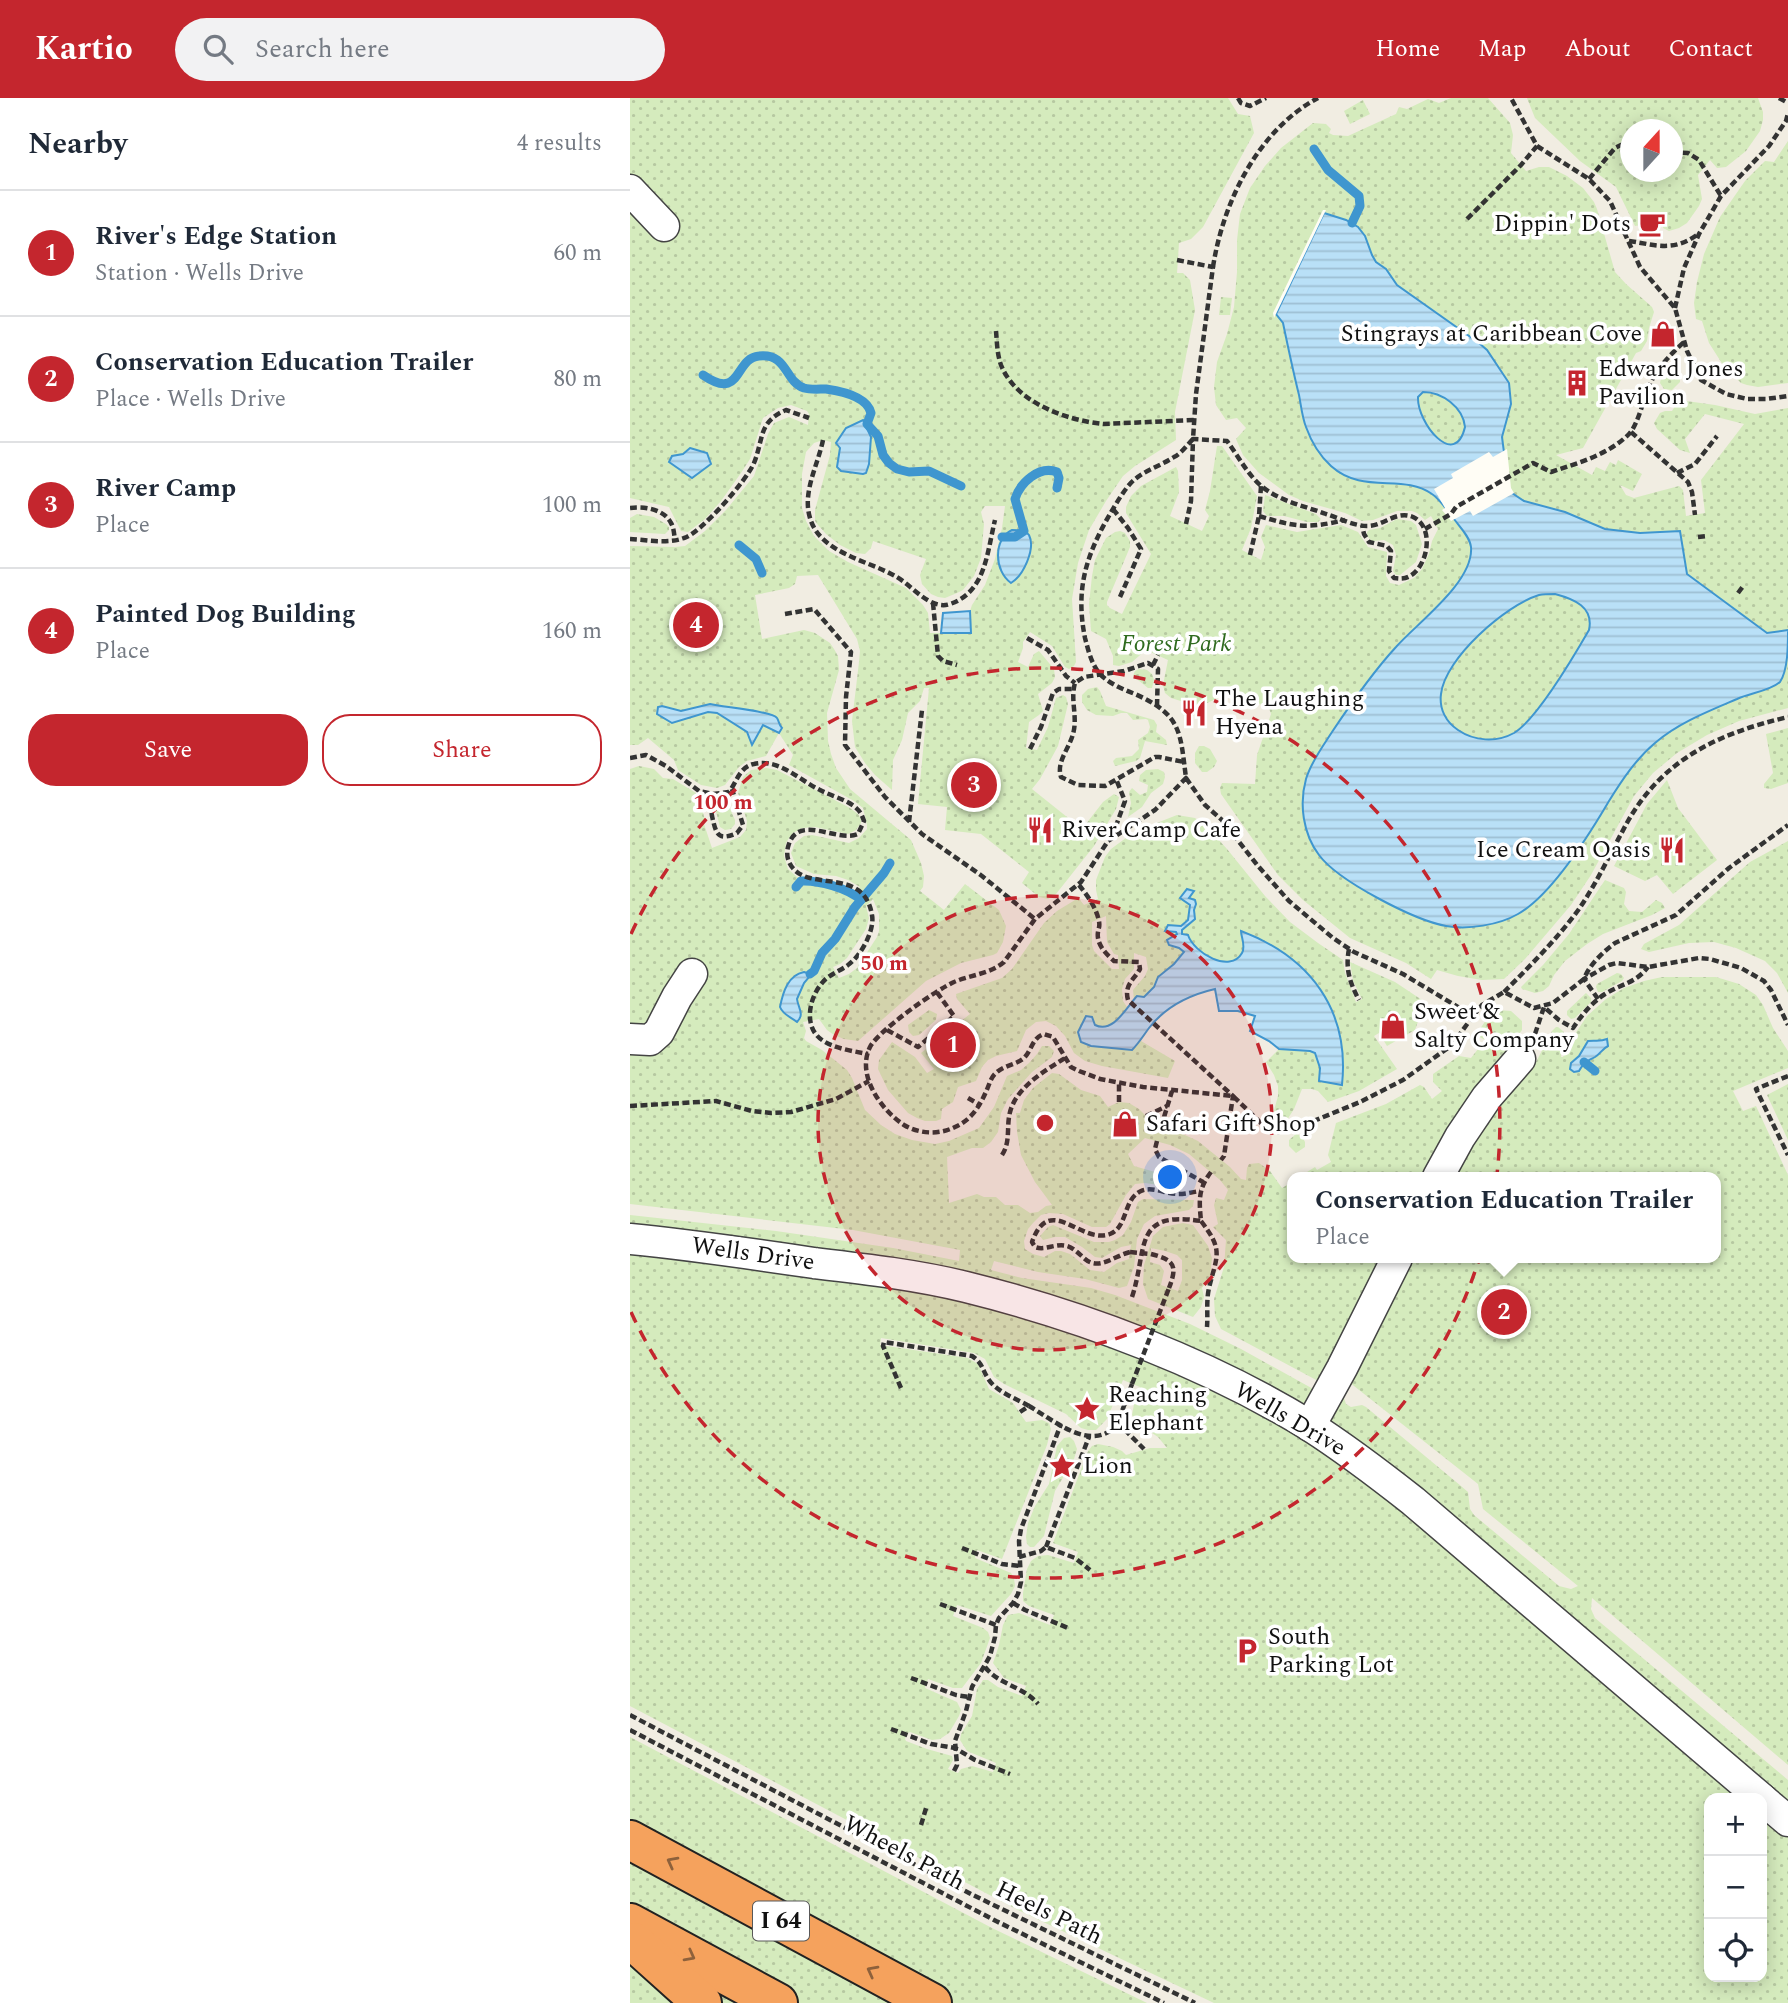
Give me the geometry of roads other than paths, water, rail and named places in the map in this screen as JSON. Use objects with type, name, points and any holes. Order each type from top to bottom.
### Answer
[{"type":"highway","name":"I 64","points":[[630,1840],[932,2003]]},
{"type":"highway","points":[[630,1923],[778,2003]]},
{"type":"highway","points":[[630,1939],[702,2003]]},
{"type":"street","points":[[630,190],[664,226]]},
{"type":"street","points":[[630,1039],[650,1040],[659,1032],[692,974]]},
{"type":"street","points":[[1440,1172],[1487,1097],[1520,1059]]},
{"type":"street","name":"Wells Drive","points":[[630,1239],[874,1271],[963,1287],[1027,1303],[1117,1333],[1192,1365],[1310,1426],[1362,1461],[1413,1501],[1756,1793]]},
{"type":"street","points":[[1310,1426],[1394,1263]]},
{"type":"street","name":"Wells Drive","points":[[1767,1802],[1788,1821]]},
{"type":"water","points":[[1324,213],[1358,227],[1365,236],[1376,262],[1386,269],[1397,285],[1487,350],[1509,383],[1511,404],[1502,437],[1509,491],[1524,501],[1565,512],[1605,529],[1640,533],[1680,531],[1687,574],[1767,633],[1788,630],[1786,664],[1780,682],[1694,718],[1655,743],[1624,778],[1580,847],[1544,893],[1518,914],[1502,921],[1473,927],[1455,927],[1415,916],[1342,876],[1319,855],[1309,838],[1303,798],[1306,779],[1314,760],[1379,667],[1454,588],[1470,560],[1471,547],[1464,532],[1432,494],[1408,485],[1356,480],[1343,475],[1323,458],[1305,423],[1283,323],[1276,314]],"holes":[[[1423,392],[1444,398],[1460,413],[1465,427],[1460,439],[1453,444],[1437,438],[1424,419],[1418,397]],[[1555,594],[1581,605],[1590,622],[1589,630],[1544,701],[1523,726],[1507,736],[1485,739],[1471,737],[1458,730],[1444,715],[1441,705],[1445,680],[1453,665],[1479,635],[1510,610],[1539,595]]]},
{"type":"water","points":[[863,420],[871,437],[866,473],[841,471],[837,467],[840,448],[836,443],[846,428]]},
{"type":"water","points":[[690,448],[707,453],[711,464],[692,478],[669,462],[672,456],[683,454]]},
{"type":"water","points":[[1012,530],[1027,533],[1031,547],[1024,568],[1011,583],[1001,571],[998,555],[1001,540]]},
{"type":"water","points":[[970,611],[971,633],[941,633],[943,613]]},
{"type":"water","points":[[710,704],[773,716],[782,728],[779,733],[763,725],[752,745],[747,732],[717,713],[708,712],[672,723],[657,714],[658,707],[662,706],[681,711]]},
{"type":"water","points":[[1187,889],[1194,891],[1189,898],[1195,900],[1195,919],[1182,930],[1182,934],[1188,935],[1205,954],[1221,961],[1236,959],[1243,950],[1241,931],[1287,955],[1305,971],[1332,1010],[1343,1058],[1342,1085],[1319,1081],[1320,1068],[1315,1053],[1279,1049],[1250,1031],[1255,1016],[1238,1011],[1219,1011],[1215,989],[1187,998],[1170,1008],[1156,1020],[1132,1050],[1091,1046],[1081,1042],[1078,1032],[1086,1016],[1092,1017],[1095,1025],[1102,1027],[1113,1023],[1137,996],[1144,997],[1154,987],[1158,977],[1184,952],[1169,945],[1167,940],[1177,934],[1176,932],[1165,931],[1168,925],[1181,926],[1188,920],[1190,905],[1180,898]]},
{"type":"water","points":[[804,972],[810,976],[797,999],[801,1014],[797,1022],[780,1007],[790,980]]},
{"type":"water","points":[[1607,1039],[1608,1046],[1586,1062],[1579,1071],[1570,1069],[1571,1063],[1588,1041]]},
{"type":"waterway","points":[[1314,149],[1328,170],[1359,196],[1360,206],[1352,223]]},
{"type":"waterway","points":[[703,375],[725,384],[731,381],[751,358],[768,356],[775,359],[793,380],[804,388],[838,391],[864,402],[871,413],[867,424],[878,436],[883,455],[897,469],[909,472],[929,471],[961,486]]},
{"type":"waterway","points":[[1002,537],[1015,537],[1024,531],[1015,499],[1021,487],[1031,477],[1044,471],[1057,472],[1057,488]]},
{"type":"waterway","points":[[739,545],[756,559],[762,573]]},
{"type":"waterway","points":[[810,974],[855,907],[890,863]]},
{"type":"waterway","points":[[796,887],[801,881],[824,883],[841,888],[861,900]]},
{"type":"waterway","points":[[1584,1062],[1595,1071]]},
{"type":"place","name":"Dippin' Dots","points":[[1652,224]]},
{"type":"place","name":"Stingrays at Caribbean Cove","points":[[1663,334]]},
{"type":"place","name":"Edward Jones Pavilion","points":[[1577,383]]},
{"type":"place","name":"Painted Dog Building","points":[[696,625]]},
{"type":"place","name":"The Laughing Hyena","points":[[1194,713]]},
{"type":"place","name":"River Camp","points":[[974,785]]},
{"type":"place","name":"River Camp Cafe","points":[[1040,830]]},
{"type":"place","name":"Ice Cream Oasis","points":[[1672,850]]},
{"type":"place","name":"Sweet & Salty Company","points":[[1393,1026]]},
{"type":"place","name":"River's Edge Station","points":[[953,1045]]},
{"type":"place","name":"Safari Gift Shop","points":[[1125,1124]]},
{"type":"place","name":"Conservation Education Trailer","points":[[1504,1312]]},
{"type":"place","name":"Reaching Elephant","points":[[1087,1409]]},
{"type":"place","name":"Lion","points":[[1062,1466]]},
{"type":"place","name":"South Parking Lot","points":[[1247,1651]]},
{"type":"park label","name":"Forest Park","points":[[1176,644]]}]
